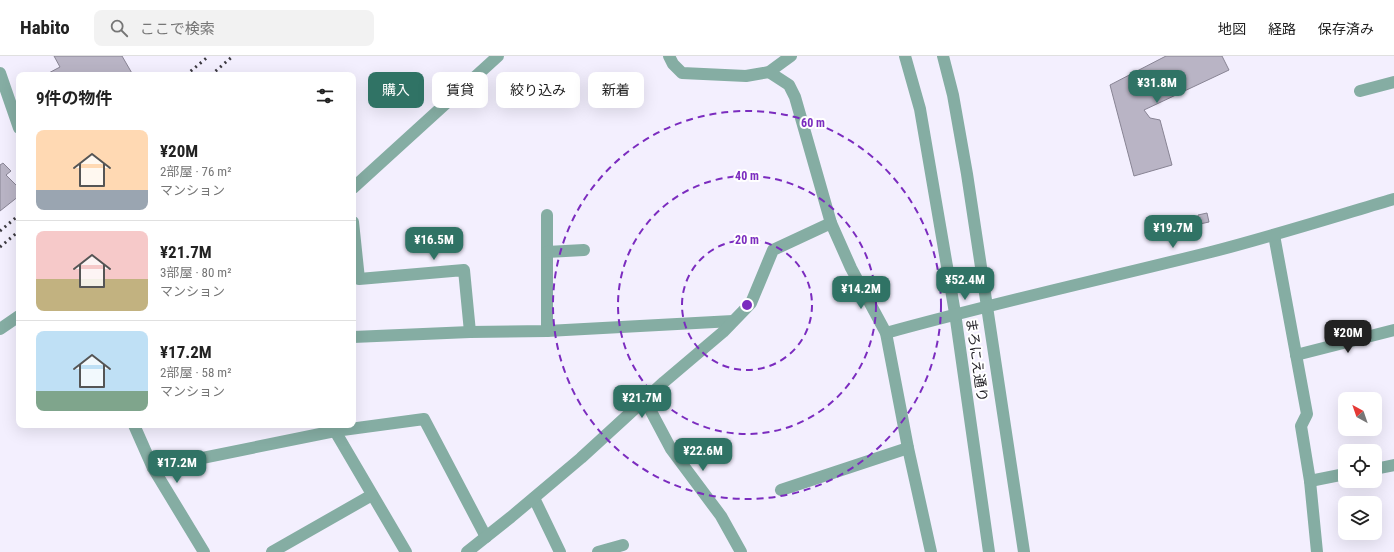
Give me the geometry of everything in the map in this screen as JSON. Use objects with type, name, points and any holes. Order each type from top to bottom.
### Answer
[{"type":"street","points":[[356,185],[498,56]]},
{"type":"street","points":[[669,56],[673,64],[682,73],[746,76],[769,72],[791,56]]},
{"type":"street","name":"まろにえ通り","points":[[906,56],[920,110],[955,313],[989,552]]},
{"type":"street","name":"まろにえ通り","points":[[943,56],[956,117],[988,306],[1024,552]]},
{"type":"street","points":[[769,72],[789,84],[795,97],[831,223],[851,268],[886,333],[908,448],[931,552]]},
{"type":"street","points":[[0,73],[16,119]]},
{"type":"street","points":[[1360,91],[1394,82]]},
{"type":"street","points":[[886,333],[955,313],[1210,252],[1274,235],[1394,198]]},
{"type":"street","points":[[547,215],[547,331]]},
{"type":"street","points":[[467,552],[581,458],[723,332],[751,303],[772,250],[831,223]]},
{"type":"street","points":[[1274,235],[1307,414],[1302,426],[1318,552]]},
{"type":"street","points":[[356,250],[359,279],[464,270],[470,332]]},
{"type":"street","points":[[547,252],[584,250]]},
{"type":"street","points":[[0,329],[16,318]]},
{"type":"street","points":[[356,337],[470,332],[547,331],[733,321]]},
{"type":"street","points":[[1296,355],[1394,330]]},
{"type":"street","points":[[645,400],[671,449],[721,516],[742,552]]},
{"type":"street","points":[[356,426],[424,419],[486,537]]},
{"type":"street","points":[[135,428],[153,468],[204,552]]},
{"type":"street","points":[[153,468],[334,428],[372,496],[406,552]]},
{"type":"street","points":[[781,490],[908,448]]},
{"type":"street","points":[[1382,468],[1394,465]]},
{"type":"street","points":[[1310,481],[1338,475]]},
{"type":"street","points":[[272,552],[372,496]]},
{"type":"street","points":[[534,498],[560,552]]},
{"type":"street","points":[[598,552],[623,545]]},
{"type":"building","points":[[54,56],[122,56],[131,72],[51,72],[60,67]]},
{"type":"building","points":[[1166,56],[1222,56],[1229,70],[1144,110],[1150,118],[1160,120],[1172,165],[1134,176],[1110,85]]},
{"type":"building","points":[[3,163],[11,171],[6,175],[16,185],[16,198],[0,211],[0,165]]},
{"type":"building","points":[[1207,213],[1209,222],[1200,224],[1198,215]]},
{"type":"railway","points":[[190,72],[209,56]]},
{"type":"railway","points":[[214,72],[233,56]]},
{"type":"railway","points":[[0,231],[16,218]]},
{"type":"railway","points":[[0,247],[16,234]]}]
